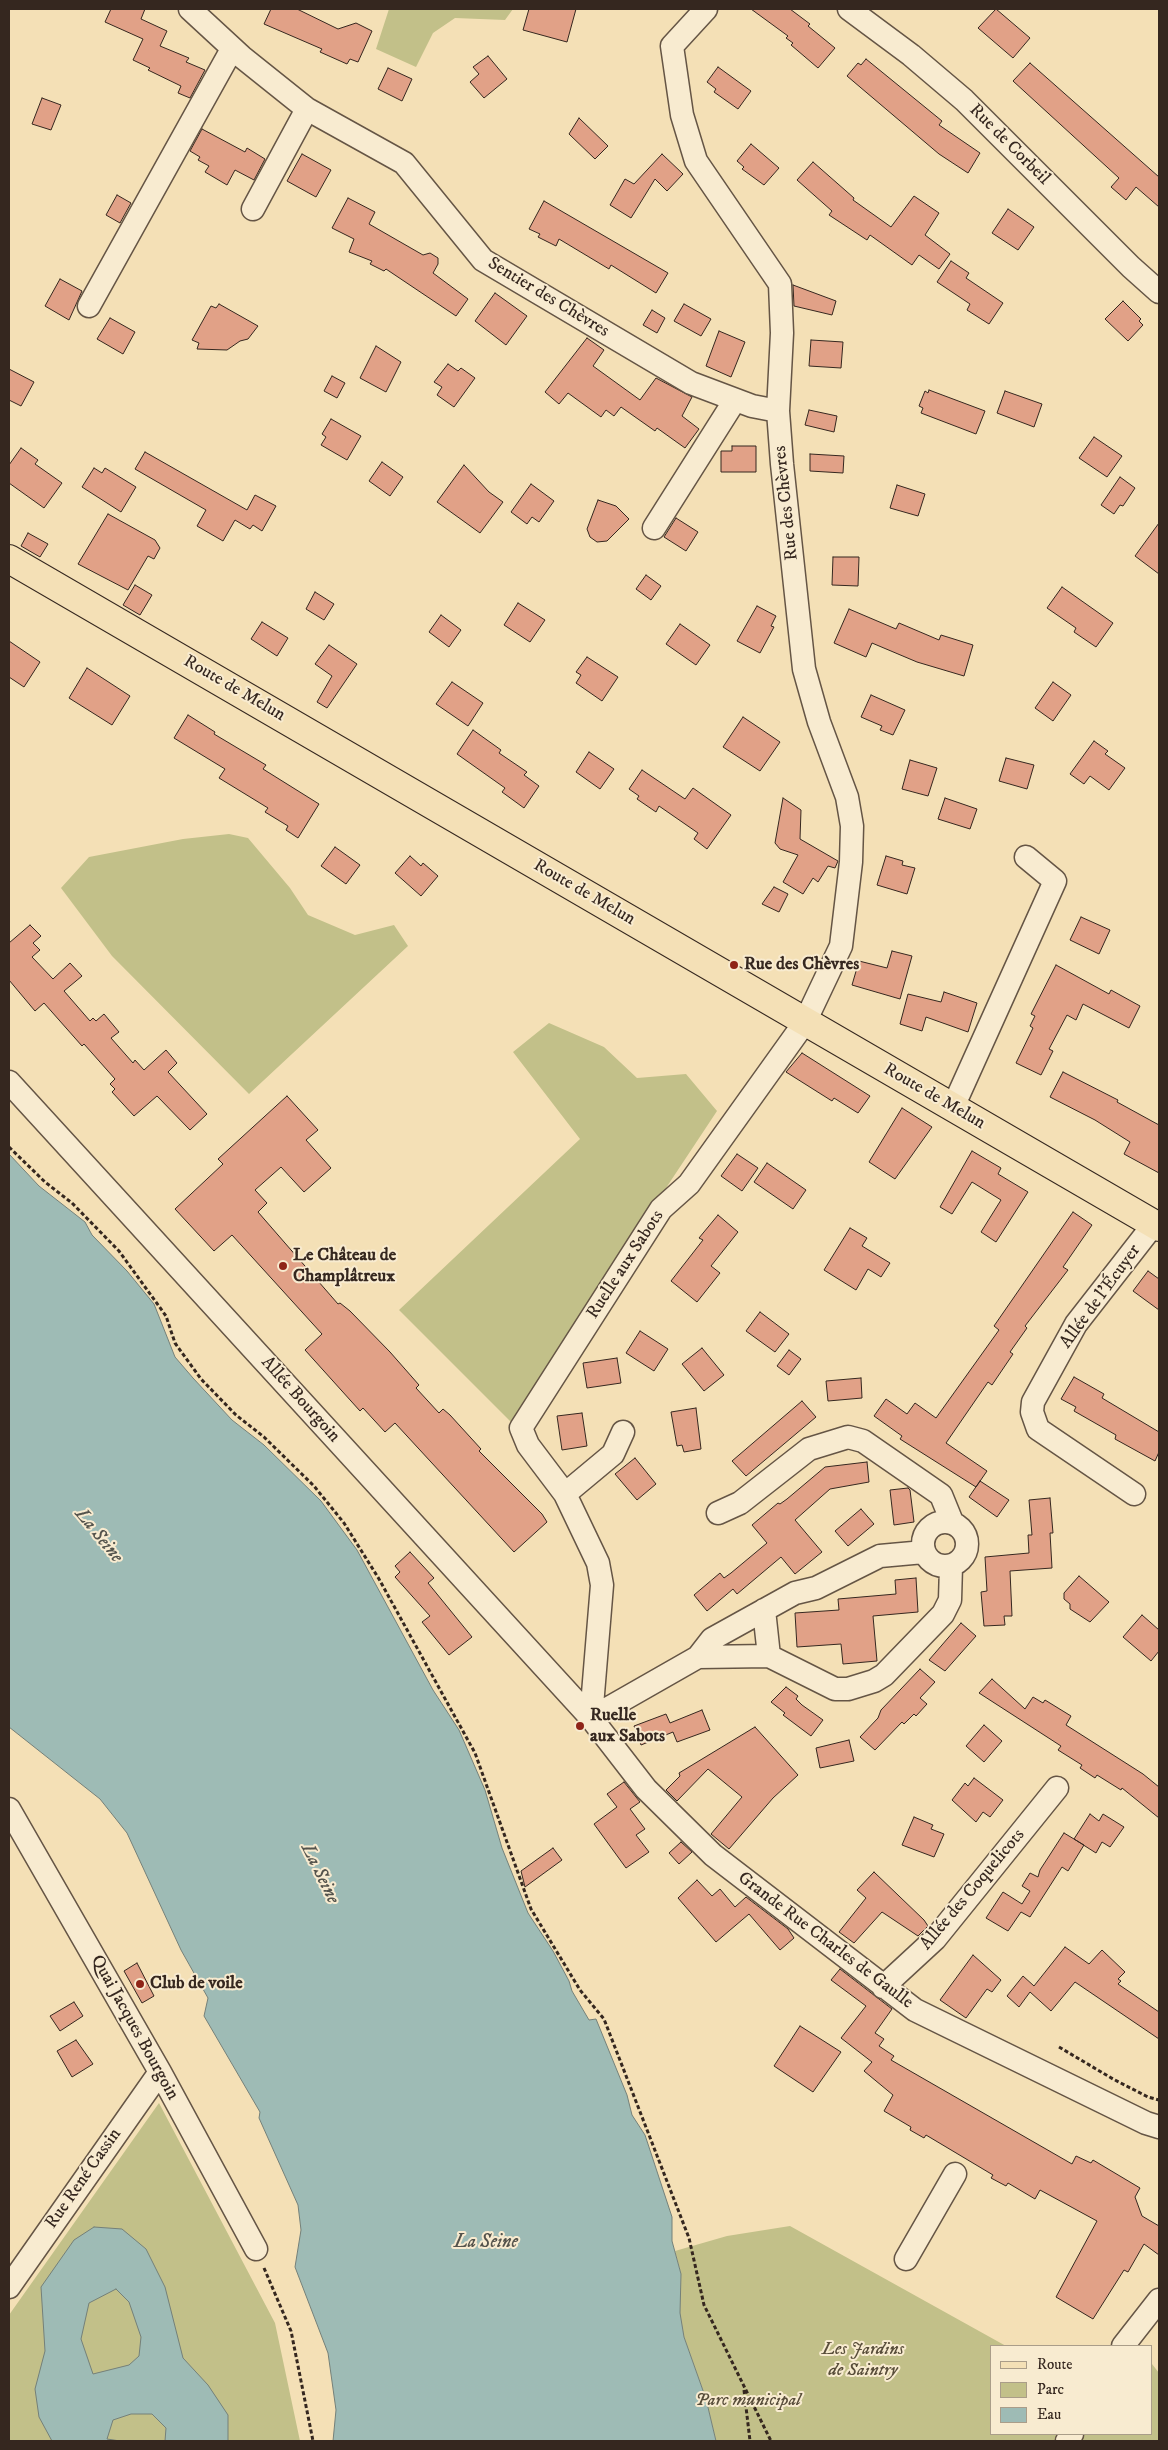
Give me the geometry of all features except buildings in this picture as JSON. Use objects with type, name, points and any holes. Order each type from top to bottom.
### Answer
[{"type":"main road","name":"Route de Melun","points":[[9,559],[1157,1226]]},
{"type":"street","name":"Sentier des Chèvres","points":[[190,9],[237,53],[307,109],[404,163],[483,260],[691,383],[752,406],[778,411]]},
{"type":"street","name":"Rue des Chèvres","points":[[706,9],[672,46],[682,115],[696,161],[780,284],[782,333],[778,411],[804,669],[819,722],[847,797],[852,826],[841,946],[805,1022]]},
{"type":"street","name":"Rue de Corbeil","points":[[849,9],[910,55],[964,100],[1131,267],[1159,292]]},
{"type":"street","points":[[89,306],[237,53]]},
{"type":"street","points":[[253,209],[307,109]]},
{"type":"street","points":[[654,528],[735,400]]},
{"type":"street","points":[[952,1107],[1055,881],[1026,857]]},
{"type":"street","name":"Ruelle aux Sabots","points":[[591,1718],[602,1585],[598,1563],[565,1494],[528,1445],[521,1428],[662,1209],[689,1184],[805,1022]]},
{"type":"street","name":"Allée Bourgoin","points":[[9,1082],[591,1718]]},
{"type":"street","name":"Allée de l'Écuyer","points":[[1134,1494],[1038,1429],[1032,1412],[1033,1402],[1076,1324],[1157,1226]]},
{"type":"street","points":[[565,1494],[613,1454],[623,1432]]},
{"type":"street","points":[[718,1513],[740,1503],[808,1449],[848,1437],[863,1440],[941,1495],[952,1522],[964,1531],[968,1544],[963,1558],[951,1566],[938,1566],[924,1552],[923,1538],[931,1526],[937,1523],[952,1522]]},
{"type":"street","points":[[591,1718],[698,1657],[712,1639],[795,1593],[816,1588],[880,1556],[924,1552]]},
{"type":"street","points":[[698,1657],[769,1656],[835,1689],[848,1689],[874,1681],[884,1675],[944,1614],[950,1600],[951,1566]]},
{"type":"street","points":[[764,1610],[769,1656]]},
{"type":"street","name":"Grande Rue Charles de Gaulle","points":[[591,1718],[646,1789],[713,1855],[883,1987],[915,2010],[1146,2123],[1159,2127]]},
{"type":"street","name":"Allée des Coquelicots","points":[[883,1987],[935,1939],[1057,1788]]},
{"type":"street","name":"Quai Jacques Bourgoin","points":[[9,1809],[160,2072],[256,2249]]},
{"type":"street","name":"Rue René Cassin","points":[[9,2287],[160,2072]]},
{"type":"street","points":[[906,2259],[955,2174]]},
{"type":"street","points":[[1124,2345],[1159,2300]]},
{"type":"path","points":[[9,1147],[45,1182],[72,1202],[119,1251],[166,1316],[175,1343],[201,1379],[236,1415],[264,1437],[314,1486],[344,1523],[379,1580],[475,1753],[531,1909],[580,1990],[604,2019],[690,2238],[704,2305],[771,2441]]},
{"type":"path","points":[[1059,2047],[1113,2079],[1148,2097],[1159,2100]]},
{"type":"path","points":[[256,2249],[291,2331],[313,2441]]},
{"type":"path","points":[[743,2386],[750,2441]]},
{"type":"green space","points":[[389,9],[513,9],[505,20],[455,18],[433,33],[416,67],[376,49]]},
{"type":"green space","points":[[229,834],[248,838],[290,888],[308,915],[355,935],[394,925],[408,946],[249,1094],[112,956],[61,888],[89,857],[183,839]]},
{"type":"green space","points":[[549,1023],[604,1047],[637,1078],[686,1074],[717,1111],[511,1422],[399,1310],[580,1139],[513,1052]]},
{"type":"green space","points":[[159,2103],[275,2323],[300,2441],[9,2441],[9,2315]]},
{"type":"green space","name":"Les Jardins de Saintry","points":[[790,2226],[1004,2345],[990,2345],[990,2435],[1153,2435],[1153,2365],[1159,2373],[1159,2441],[716,2441],[706,2399],[684,2337],[679,2313],[681,2274],[675,2251],[727,2236]]},
{"type":"water","name":"La Seine","points":[[9,1154],[39,1186],[85,1222],[92,1235],[127,1271],[154,1304],[175,1357],[193,1378],[232,1420],[264,1445],[321,1501],[357,1550],[433,1690],[459,1730],[485,1790],[502,1848],[528,1913],[553,1951],[569,1981],[572,1991],[589,2020],[596,2019],[627,2095],[632,2115],[645,2135],[672,2217],[672,2241],[681,2274],[680,2313],[684,2337],[706,2399],[716,2441],[333,2441],[336,2410],[328,2353],[295,2267],[301,2230],[298,2205],[259,2118],[260,2112],[204,2016],[208,1998],[181,1950],[127,1833],[100,1799],[9,1727]]},
{"type":"water","points":[[94,2227],[122,2229],[146,2249],[165,2287],[183,2358],[208,2385],[228,2415],[228,2441],[165,2441],[166,2428],[152,2414],[131,2414],[113,2420],[107,2439],[120,2441],[52,2441],[39,2417],[35,2389],[45,2351],[41,2287],[74,2240]],"holes":[[[116,2289],[129,2302],[141,2337],[139,2356],[129,2365],[93,2374],[81,2339],[89,2303]]]},
{"type":"place","name":"Rue des Chèvres","points":[[734,965]]},
{"type":"place","name":"Le Château de Champlâtreux","points":[[283,1266]]},
{"type":"place","name":"Ruelle aux Sabots","points":[[580,1726]]},
{"type":"place","name":"Club de voile","points":[[140,1984]]},
{"type":"park label","name":"Parc municipal","points":[[748,2401]]}]
